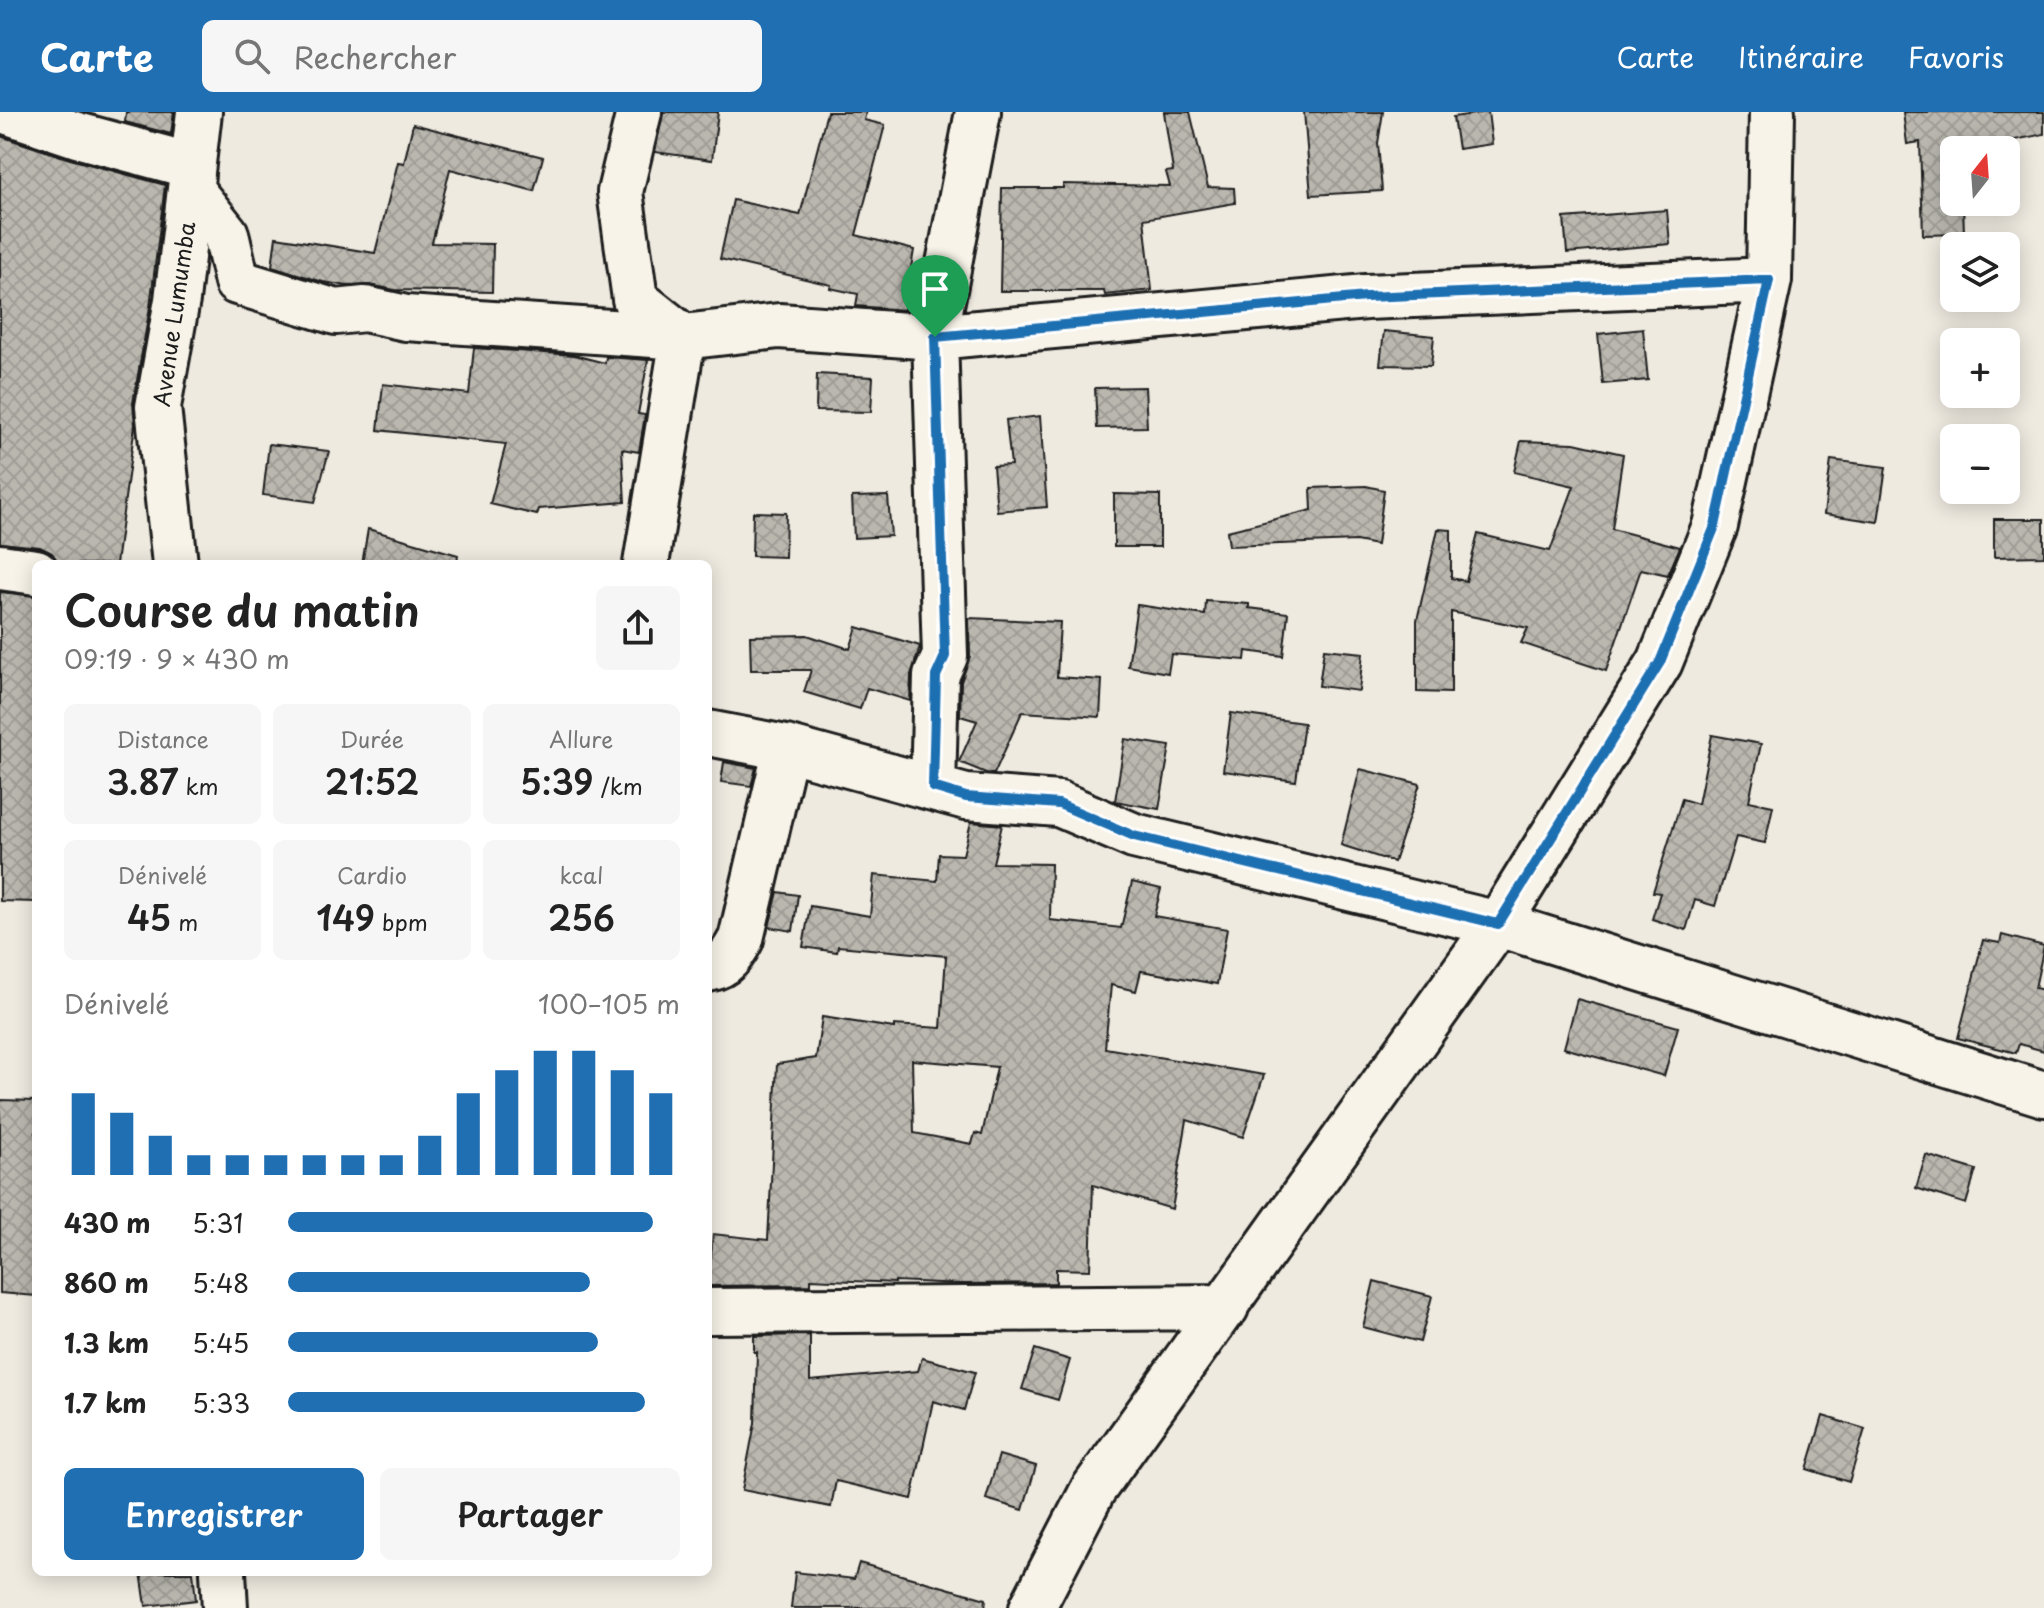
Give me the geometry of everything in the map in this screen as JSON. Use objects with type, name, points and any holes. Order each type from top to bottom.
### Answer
[{"type":"street","points":[[8,112],[77,135],[192,166],[191,190],[226,234],[237,282],[336,312],[365,309],[406,318],[683,337],[779,326],[935,337],[1366,297],[1769,280]]},
{"type":"street","name":"Avenue Lumumba","points":[[175,560],[158,407],[177,300],[199,112]]},
{"type":"street","points":[[639,112],[620,192],[635,299],[683,337]]},
{"type":"street","points":[[933,787],[936,676],[945,656],[935,337],[978,112]]},
{"type":"street","points":[[1032,1608],[1093,1490],[1498,924],[1660,662],[1715,526],[1769,280],[1772,112]]},
{"type":"street","points":[[647,560],[683,337]]},
{"type":"street","points":[[0,567],[32,571]]},
{"type":"street","points":[[712,734],[786,748],[966,797],[1059,804],[1134,836],[1498,924],[2044,1094]]},
{"type":"street","points":[[712,969],[731,958],[741,939],[786,748]]},
{"type":"street","points":[[712,1311],[1226,1307]]},
{"type":"street","points":[[223,1576],[225,1608]]},
{"type":"building","points":[[126,112],[174,112],[171,134],[125,122]]},
{"type":"building","points":[[663,112],[718,112],[712,160],[655,152]]},
{"type":"building","points":[[827,112],[866,112],[864,120],[885,125],[856,235],[914,250],[904,310],[856,306],[858,294],[720,259],[733,200],[800,215]]},
{"type":"building","points":[[1164,112],[1190,112],[1208,187],[1234,188],[1235,203],[1144,219],[1152,290],[1105,295],[1104,291],[1000,291],[1002,188],[1063,188],[1063,184],[1170,186],[1166,172],[1173,171]]},
{"type":"building","points":[[1304,112],[1383,112],[1378,143],[1382,191],[1311,195]]},
{"type":"building","points":[[1488,112],[1492,144],[1458,149],[1453,117]]},
{"type":"building","points":[[1903,112],[2044,112],[2044,134],[2020,139],[2020,136],[1940,136],[1940,216],[1963,216],[1964,232],[1923,235],[1920,142],[1907,144]]},
{"type":"building","points":[[413,124],[543,157],[534,191],[450,169],[432,243],[493,244],[492,292],[348,286],[323,282],[272,266],[276,237],[375,253],[398,162],[404,163]]},
{"type":"building","points":[[0,136],[165,185],[150,307],[133,403],[135,425],[117,560],[56,560],[52,553],[40,547],[0,543]]},
{"type":"building","points":[[1667,210],[1670,244],[1567,253],[1564,218]]},
{"type":"building","points":[[1643,329],[1648,380],[1603,384],[1598,334]]},
{"type":"building","points":[[1384,331],[1434,336],[1431,366],[1380,365]]},
{"type":"building","points":[[474,348],[574,355],[605,363],[606,357],[648,360],[638,414],[645,415],[639,452],[622,449],[625,502],[539,509],[537,515],[490,504],[506,444],[378,430],[383,384],[469,394]]},
{"type":"building","points":[[817,374],[873,377],[871,412],[816,411]]},
{"type":"building","points":[[1145,387],[1147,427],[1097,428],[1095,388]]},
{"type":"building","points":[[1040,416],[1047,507],[997,511],[993,466],[1011,465],[1006,420]]},
{"type":"building","points":[[1521,441],[1574,443],[1623,454],[1612,529],[1680,547],[1668,575],[1641,569],[1606,671],[1521,643],[1528,628],[1451,612],[1451,693],[1417,692],[1417,620],[1438,529],[1451,530],[1451,578],[1466,581],[1478,534],[1550,551],[1574,486],[1514,472]]},
{"type":"building","points":[[269,444],[329,451],[315,502],[263,495]]},
{"type":"building","points":[[1831,460],[1886,467],[1878,522],[1824,514]]},
{"type":"building","points":[[1366,486],[1384,490],[1377,545],[1356,541],[1229,546],[1227,531],[1312,510],[1311,488]]},
{"type":"building","points":[[1114,494],[1160,495],[1160,547],[1114,547]]},
{"type":"building","points":[[888,496],[891,536],[854,538],[852,497]]},
{"type":"building","points":[[753,512],[786,513],[785,557],[752,556]]},
{"type":"building","points":[[1994,519],[2044,519],[2044,556],[1994,557]]},
{"type":"building","points":[[368,529],[458,555],[457,560],[363,560]]},
{"type":"building","points":[[0,592],[32,596],[32,902],[0,901]]},
{"type":"building","points":[[1206,601],[1249,604],[1249,608],[1288,613],[1283,656],[1246,651],[1245,660],[1171,654],[1168,673],[1128,666],[1137,605],[1205,615]]},
{"type":"building","points":[[969,618],[1060,622],[1057,677],[1102,680],[1100,717],[1022,712],[994,774],[959,762],[977,721],[960,716],[961,682],[970,656]]},
{"type":"building","points":[[857,627],[920,646],[911,675],[910,701],[867,688],[860,709],[804,692],[811,670],[751,670],[750,636],[807,635],[850,649]]},
{"type":"building","points":[[1324,649],[1363,653],[1359,691],[1319,686]]},
{"type":"building","points":[[1231,713],[1304,723],[1296,781],[1223,771]]},
{"type":"building","points":[[1712,735],[1761,744],[1749,801],[1773,806],[1765,843],[1736,837],[1715,906],[1695,900],[1686,930],[1652,919],[1660,893],[1653,892],[1682,799],[1698,804]]},
{"type":"building","points":[[1125,739],[1170,746],[1159,809],[1115,801]]},
{"type":"building","points":[[724,762],[756,768],[751,786],[721,782]]},
{"type":"building","points":[[1360,769],[1420,784],[1394,862],[1341,845]]},
{"type":"building","points":[[971,822],[1002,825],[993,863],[1051,864],[1050,920],[1121,928],[1132,882],[1161,889],[1154,916],[1227,929],[1217,984],[1141,971],[1136,991],[1111,985],[1105,1048],[1264,1075],[1243,1137],[1187,1120],[1172,1209],[1093,1185],[1090,1270],[1056,1269],[1056,1283],[895,1283],[811,1279],[811,1285],[712,1286],[713,1234],[768,1240],[777,1064],[816,1058],[822,1017],[894,1028],[894,1025],[941,1028],[946,956],[838,946],[837,952],[803,947],[810,906],[870,916],[874,875],[937,881],[939,854],[963,855]],"holes":[[[912,1060],[997,1067],[982,1135],[975,1133],[972,1144],[914,1133]]]},
{"type":"building","points":[[778,892],[798,895],[793,931],[769,927]]},
{"type":"building","points":[[2002,935],[2044,946],[2035,988],[2044,990],[2044,1051],[2019,1044],[2016,1053],[1958,1038],[1983,940],[2000,943]]},
{"type":"building","points":[[1577,999],[1678,1027],[1664,1076],[1564,1048]]},
{"type":"building","points":[[0,1100],[32,1101],[32,1296],[0,1293]]},
{"type":"building","points":[[1926,1155],[1976,1170],[1966,1204],[1916,1188]]},
{"type":"building","points":[[1374,1281],[1432,1296],[1420,1342],[1363,1327]]},
{"type":"building","points":[[810,1335],[810,1381],[918,1371],[922,1358],[975,1372],[964,1410],[933,1401],[912,1499],[836,1481],[831,1507],[742,1490],[755,1423],[757,1352],[754,1352],[754,1336]]},
{"type":"building","points":[[1035,1349],[1070,1360],[1058,1400],[1022,1389]]},
{"type":"building","points":[[1823,1416],[1865,1429],[1849,1482],[1807,1469]]},
{"type":"building","points":[[999,1455],[1036,1466],[1023,1510],[986,1499]]},
{"type":"building","points":[[859,1563],[986,1599],[985,1608],[791,1608],[795,1572],[854,1579]]},
{"type":"building","points":[[142,1576],[193,1576],[196,1600],[146,1606]]},
{"type":"route","points":[[1769,280],[1715,526],[1660,662],[1498,924],[1134,836],[1059,804],[966,797],[933,787],[936,676],[945,656],[935,337],[1366,297],[1769,280]]}]
